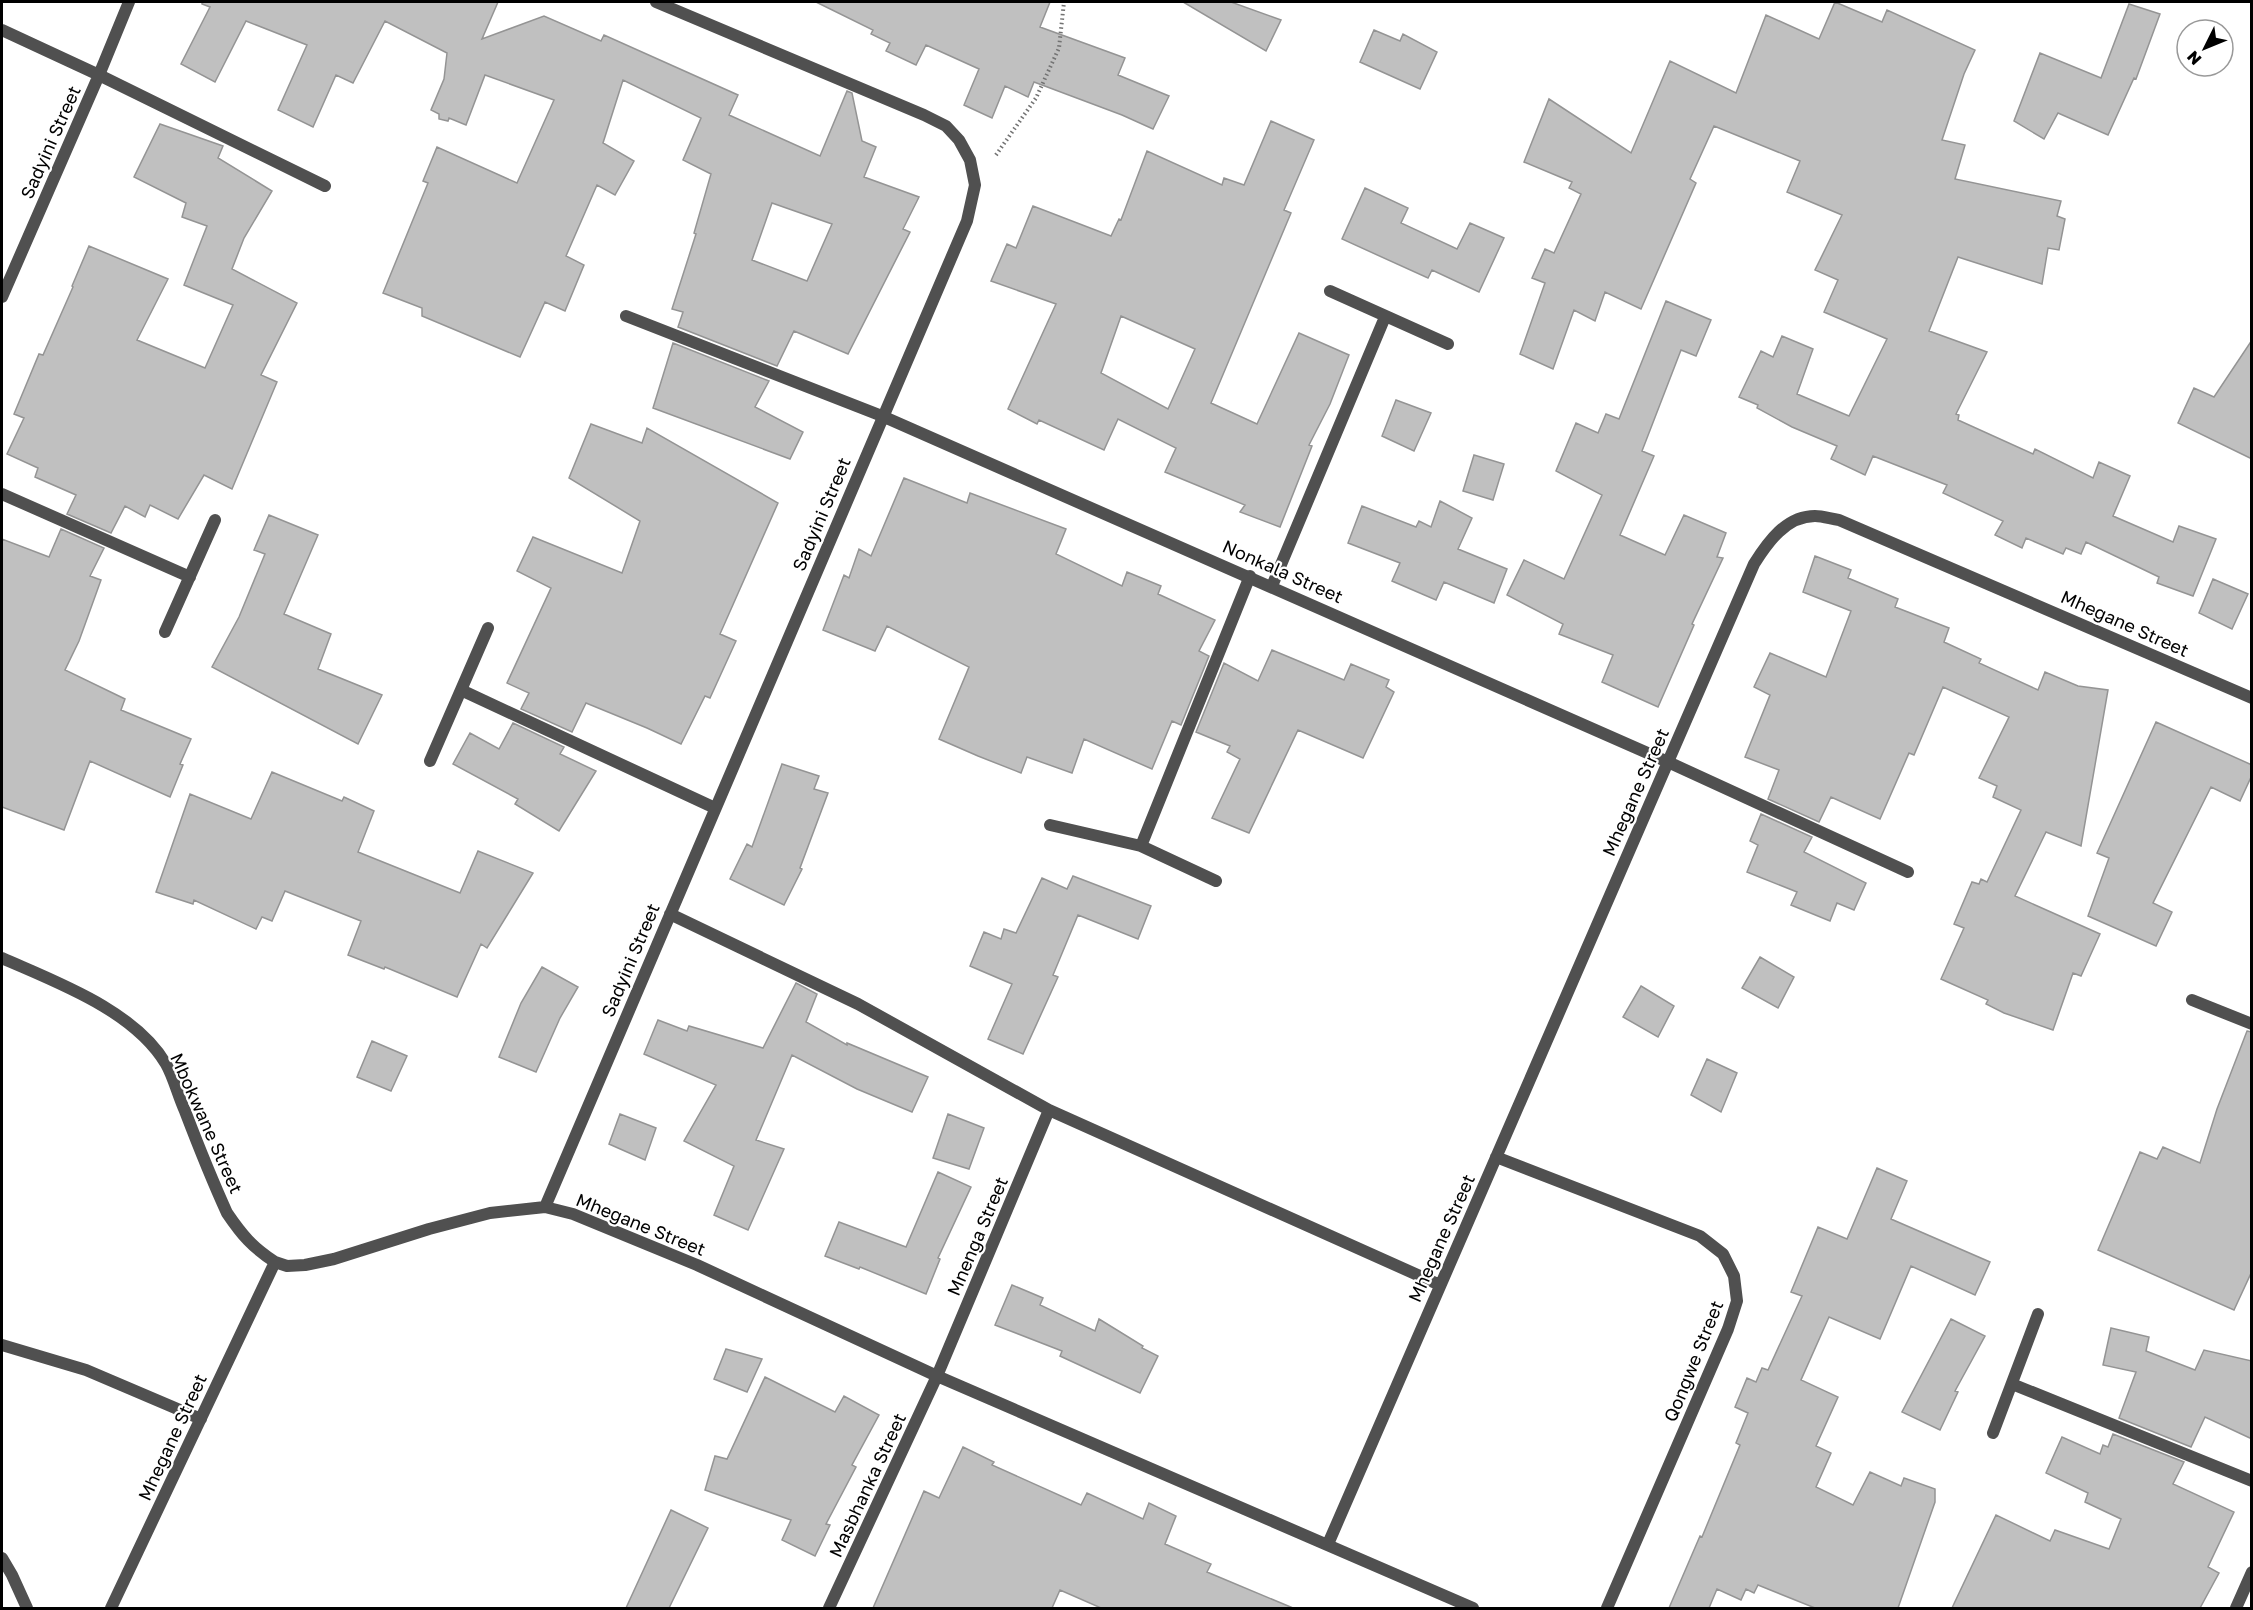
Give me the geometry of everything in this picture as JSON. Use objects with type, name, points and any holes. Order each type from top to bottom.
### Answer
[{"type":"street","name":"Sadyini Street","points":[[2,297],[129,2]]},
{"type":"street","name":"Sadyini Street","points":[[545,1207],[967,221],[975,185],[970,160],[959,140],[946,126],[656,2]]},
{"type":"street","points":[[2,30],[325,186]]},
{"type":"street","points":[[1330,291],[1448,344]]},
{"type":"street","name":"Nonkala Street","points":[[626,316],[882,416],[1250,576],[1668,762],[1908,872]]},
{"type":"street","points":[[1272,586],[1385,317]]},
{"type":"street","points":[[2,494],[190,577]]},
{"type":"street","name":"Mhegane Street","points":[[1328,1544],[1754,564],[1779,531],[1794,520],[1815,516],[1839,520],[2252,698]]},
{"type":"street","points":[[165,633],[215,520]]},
{"type":"street","points":[[1141,846],[1250,576]]},
{"type":"street","points":[[430,761],[488,628]]},
{"type":"street","points":[[461,690],[715,808]]},
{"type":"street","points":[[1050,825],[1141,846],[1216,880]]},
{"type":"street","points":[[670,914],[858,1004],[1049,1110],[1440,1285]]},
{"type":"street","name":"Mbokwane Street","points":[[2,958],[63,985],[98,1004],[127,1023],[149,1043],[166,1064],[227,1213],[254,1248],[275,1262]]},
{"type":"street","points":[[2192,1000],[2252,1024]]},
{"type":"street","name":"Mnenga Street","points":[[937,1376],[1049,1110]]},
{"type":"street","name":"Qongwe Street","points":[[1496,1157],[1700,1236],[1723,1254],[1734,1276],[1737,1301],[1728,1329],[1607,1608]]},
{"type":"street","name":"Mhegane Street","points":[[111,1608],[275,1262],[287,1266],[305,1266],[490,1213],[545,1207],[583,1218],[697,1265],[937,1376],[1473,1608]]},
{"type":"street","points":[[1993,1433],[2038,1314]]},
{"type":"street","points":[[2,1345],[86,1370],[201,1419]]},
{"type":"street","name":"Masbhanka Street","points":[[829,1608],[937,1376]]},
{"type":"street","points":[[2012,1384],[2252,1481]]},
{"type":"street","points":[[2,1558],[27,1608]]},
{"type":"street","points":[[2236,1608],[2252,1572]]},
{"type":"path","points":[[975,185],[1036,98],[1059,48],[1064,2]]},
{"type":"building","points":[[202,2],[498,2],[482,39],[544,16],[601,41],[604,35],[738,95],[729,115],[820,156],[847,91],[852,93],[862,141],[876,147],[864,177],[919,197],[903,229],[910,232],[848,354],[794,331],[777,366],[678,327],[683,312],[672,309],[696,234],[694,233],[711,174],[683,160],[701,118],[623,80],[603,143],[634,161],[615,195],[597,185],[566,256],[584,265],[565,311],[545,302],[520,357],[422,316],[422,308],[383,293],[428,183],[423,181],[437,147],[517,183],[554,100],[485,75],[466,125],[449,118],[448,121],[439,119],[439,114],[431,110],[444,79],[447,53],[385,21],[353,83],[336,75],[313,127],[278,110],[307,45],[246,21],[215,82],[181,64],[210,7]],"holes":[[[772,203],[832,224],[807,281],[752,260]]]},
{"type":"building","points":[[816,2],[1050,2],[1040,27],[1125,58],[1118,75],[1169,96],[1153,129],[1034,82],[1028,97],[1005,86],[992,118],[964,105],[979,69],[926,45],[916,65],[886,51],[890,43],[871,34],[873,30]]},
{"type":"building","points":[[1183,2],[1231,2],[1281,20],[1266,51]]},
{"type":"building","points":[[1835,2],[1882,22],[1887,10],[1975,50],[1964,74],[1942,140],[1965,145],[1955,179],[2061,201],[2057,216],[2065,219],[2059,250],[2048,248],[2042,284],[1958,257],[1929,331],[1987,352],[1956,414],[1959,415],[1958,420],[2033,454],[2035,449],[2093,478],[2099,462],[2130,476],[2113,516],[2173,542],[2179,526],[2216,539],[2193,596],[2157,583],[2159,577],[2086,542],[2081,554],[2066,548],[2063,554],[2026,538],[2022,548],[1995,535],[2003,521],[1943,493],[1947,485],[1873,456],[1865,475],[1831,459],[1837,446],[1792,427],[1757,408],[1758,405],[1739,397],[1761,351],[1773,357],[1782,336],[1813,349],[1797,394],[1849,416],[1887,339],[1824,312],[1838,280],[1815,270],[1842,215],[1787,192],[1800,161],[1714,126],[1690,179],[1696,183],[1641,309],[1605,292],[1595,321],[1574,310],[1553,369],[1520,354],[1545,283],[1532,278],[1545,249],[1554,253],[1581,194],[1569,188],[1572,182],[1524,162],[1549,99],[1631,153],[1670,61],[1736,93],[1766,15],[1819,39]]},
{"type":"building","points":[[2129,4],[2160,14],[2136,79],[2134,78],[2108,135],[2058,113],[2044,139],[2014,121],[2040,53],[2101,78]]},
{"type":"building","points":[[1374,30],[1400,41],[1403,34],[1437,52],[1420,89],[1360,62]]},
{"type":"building","points":[[1271,121],[1314,140],[1284,210],[1291,213],[1211,403],[1257,424],[1299,333],[1349,355],[1330,404],[1309,445],[1312,446],[1280,527],[1240,512],[1245,505],[1165,472],[1176,448],[1118,419],[1104,450],[1039,420],[1037,424],[1008,409],[1056,304],[991,281],[1007,244],[1016,248],[1033,206],[1111,236],[1119,219],[1121,220],[1147,151],[1222,185],[1224,178],[1244,185]],"holes":[[[1121,316],[1195,349],[1168,409],[1101,373]]]},
{"type":"building","points":[[160,124],[223,146],[218,158],[272,191],[244,238],[232,269],[297,303],[261,375],[277,382],[232,489],[204,475],[178,519],[150,505],[145,517],[125,506],[111,533],[67,514],[76,495],[35,477],[38,468],[7,454],[24,418],[14,414],[39,354],[43,355],[89,246],[168,279],[137,340],[205,368],[233,305],[184,285],[207,226],[182,217],[186,203],[134,177]]},
{"type":"building","points":[[1365,188],[1408,208],[1401,223],[1457,249],[1470,223],[1504,238],[1479,292],[1432,270],[1428,278],[1342,239]]},
{"type":"building","points":[[1666,301],[1711,320],[1696,356],[1681,350],[1642,451],[1654,456],[1620,535],[1665,555],[1684,515],[1726,533],[1717,557],[1723,558],[1692,624],[1694,625],[1658,707],[1602,682],[1613,655],[1559,634],[1563,624],[1507,595],[1524,560],[1564,579],[1602,495],[1556,471],[1576,423],[1598,433],[1606,414],[1619,419]]},
{"type":"building","points":[[2252,340],[2252,459],[2178,423],[2194,388],[2214,397]]},
{"type":"building","points":[[673,343],[769,381],[755,407],[803,432],[790,459],[653,408]]},
{"type":"building","points":[[1396,400],[1431,413],[1414,451],[1382,436]]},
{"type":"building","points":[[591,424],[642,443],[647,428],[778,503],[720,634],[736,641],[710,698],[705,696],[681,744],[586,703],[572,732],[521,709],[529,693],[507,683],[551,588],[517,571],[533,537],[622,573],[640,521],[569,478]]},
{"type":"building","points":[[1474,455],[1504,464],[1493,500],[1463,491]]},
{"type":"building","points":[[904,478],[967,503],[970,493],[1066,529],[1056,554],[1122,586],[1127,572],[1161,586],[1158,594],[1215,620],[1199,651],[1209,656],[1181,725],[1172,721],[1152,769],[1084,739],[1072,773],[1027,757],[1021,773],[978,756],[939,739],[969,667],[887,626],[875,651],[823,630],[844,575],[849,578],[859,549],[871,556]]},
{"type":"building","points":[[1440,501],[1472,518],[1458,549],[1507,569],[1494,603],[1444,582],[1436,600],[1392,581],[1400,563],[1348,543],[1362,506],[1416,527],[1419,521],[1431,527]]},
{"type":"building","points":[[269,515],[318,535],[284,614],[331,634],[318,669],[382,695],[358,744],[212,667],[239,617],[265,554],[254,550]]},
{"type":"building","points":[[61,529],[104,548],[90,576],[101,580],[79,641],[65,670],[125,699],[121,710],[191,739],[180,764],[183,765],[170,797],[90,761],[64,830],[2,807],[2,539],[49,557]]},
{"type":"building","points":[[1815,556],[1851,570],[1848,578],[1898,599],[1895,607],[1949,628],[1944,642],[1981,659],[1979,663],[2038,690],[2045,672],[2078,686],[2108,690],[2081,846],[2046,832],[2015,896],[2100,934],[2081,976],[2073,973],[2053,1030],[2004,1013],[1986,1004],[1988,1000],[1941,979],[1964,928],[1954,924],[1972,882],[1979,884],[1981,879],[1987,882],[2021,810],[1993,797],[1997,786],[1979,778],[2009,717],[1943,687],[1914,755],[1909,753],[1880,819],[1831,797],[1819,822],[1768,799],[1779,770],[1745,757],[1770,695],[1754,687],[1770,653],[1826,677],[1851,611],[1803,592]]},
{"type":"building","points":[[2213,579],[2248,594],[2232,629],[2199,613]]},
{"type":"building","points":[[1272,650],[1344,680],[1351,664],[1389,680],[1386,687],[1394,692],[1363,758],[1298,730],[1249,833],[1212,818],[1240,759],[1227,752],[1230,746],[1196,732],[1224,663],[1258,681]]},
{"type":"building","points":[[2156,722],[2252,765],[2252,775],[2240,801],[2211,787],[2153,903],[2172,912],[2156,946],[2088,916],[2109,858],[2097,853]]},
{"type":"building","points":[[513,723],[564,747],[560,754],[596,771],[559,831],[515,804],[518,799],[453,764],[470,733],[499,749]]},
{"type":"building","points":[[782,764],[819,776],[814,789],[828,793],[800,868],[802,869],[784,905],[730,879],[747,844],[752,847]]},
{"type":"building","points":[[272,772],[342,801],[344,797],[374,811],[358,852],[460,893],[478,851],[533,873],[487,948],[481,944],[457,997],[385,967],[384,969],[348,955],[361,921],[285,891],[272,921],[262,917],[256,929],[194,900],[193,904],[156,892],[190,794],[251,819]]},
{"type":"building","points":[[1761,814],[1812,837],[1804,852],[1866,883],[1854,910],[1837,903],[1830,921],[1791,905],[1797,892],[1747,872],[1758,845],[1750,841]]},
{"type":"building","points":[[1073,876],[1151,906],[1138,939],[1078,915],[1053,975],[1058,977],[1023,1054],[988,1039],[1012,984],[970,966],[984,932],[1001,939],[1004,929],[1016,933],[1042,878],[1067,889]]},
{"type":"building","points":[[1760,957],[1794,977],[1778,1008],[1742,988]]},
{"type":"building","points":[[542,967],[578,987],[560,1018],[536,1072],[499,1057],[521,1003]]},
{"type":"building","points":[[796,983],[817,994],[806,1022],[847,1045],[847,1043],[928,1077],[912,1112],[857,1089],[792,1055],[756,1140],[784,1149],[748,1230],[714,1215],[734,1166],[684,1141],[716,1085],[644,1054],[658,1020],[687,1031],[689,1026],[763,1048]]},
{"type":"building","points":[[1641,986],[1674,1006],[1658,1037],[1623,1017]]},
{"type":"building","points":[[2247,1031],[2252,1032],[2252,1271],[2234,1310],[2098,1250],[2140,1152],[2157,1159],[2163,1147],[2200,1163],[2217,1109]]},
{"type":"building","points":[[372,1041],[407,1056],[391,1091],[357,1077]]},
{"type":"building","points":[[1707,1059],[1737,1073],[1721,1112],[1691,1095]]},
{"type":"building","points":[[620,1114],[656,1128],[645,1160],[609,1144]]},
{"type":"building","points":[[948,1114],[984,1128],[969,1169],[933,1158]]},
{"type":"building","points":[[1877,1168],[1907,1181],[1891,1219],[1990,1262],[1975,1295],[1911,1266],[1880,1339],[1829,1317],[1801,1380],[1838,1397],[1816,1446],[1831,1453],[1816,1487],[1853,1505],[1870,1472],[1901,1486],[1904,1478],[1935,1489],[1935,1502],[1898,1608],[1815,1608],[1758,1585],[1754,1593],[1746,1589],[1741,1600],[1717,1589],[1709,1608],[1669,1608],[1700,1536],[1702,1537],[1740,1445],[1736,1443],[1748,1413],[1735,1407],[1747,1378],[1756,1382],[1762,1368],[1768,1370],[1802,1296],[1791,1292],[1818,1227],[1847,1239]]},
{"type":"building","points":[[938,1172],[971,1187],[938,1258],[940,1259],[926,1294],[860,1267],[859,1269],[825,1256],[839,1222],[906,1247]]},
{"type":"building","points":[[1012,1285],[1043,1298],[1040,1305],[1095,1331],[1099,1319],[1158,1356],[1140,1393],[1060,1356],[1062,1351],[995,1325]]},
{"type":"building","points":[[1951,1319],[1985,1336],[1955,1391],[1958,1392],[1940,1430],[1902,1412]]},
{"type":"building","points":[[2111,1328],[2149,1337],[2146,1351],[2195,1370],[2204,1350],[2252,1361],[2252,1439],[2205,1417],[2191,1447],[2119,1418],[2136,1372],[2103,1365]]},
{"type":"building","points":[[726,1349],[762,1359],[747,1392],[714,1379]]},
{"type":"building","points":[[765,1377],[835,1412],[844,1396],[879,1415],[852,1465],[856,1467],[826,1524],[830,1525],[815,1556],[782,1540],[791,1520],[705,1490],[715,1456],[727,1459]]},
{"type":"building","points":[[2113,1434],[2184,1462],[2173,1484],[2234,1512],[2208,1567],[2219,1573],[2200,1608],[1952,1608],[1996,1515],[2050,1541],[2055,1530],[2109,1549],[2121,1519],[2085,1502],[2088,1493],[2046,1473],[2062,1437],[2100,1454],[2103,1445],[2108,1447]]},
{"type":"building","points":[[963,1447],[994,1462],[992,1465],[1081,1505],[1087,1493],[1143,1519],[1149,1503],[1176,1516],[1165,1544],[1211,1564],[1207,1572],[1293,1608],[1101,1608],[1060,1590],[1052,1608],[873,1608],[924,1491],[939,1498]]},
{"type":"building","points":[[671,1510],[708,1528],[669,1608],[626,1608]]}]
